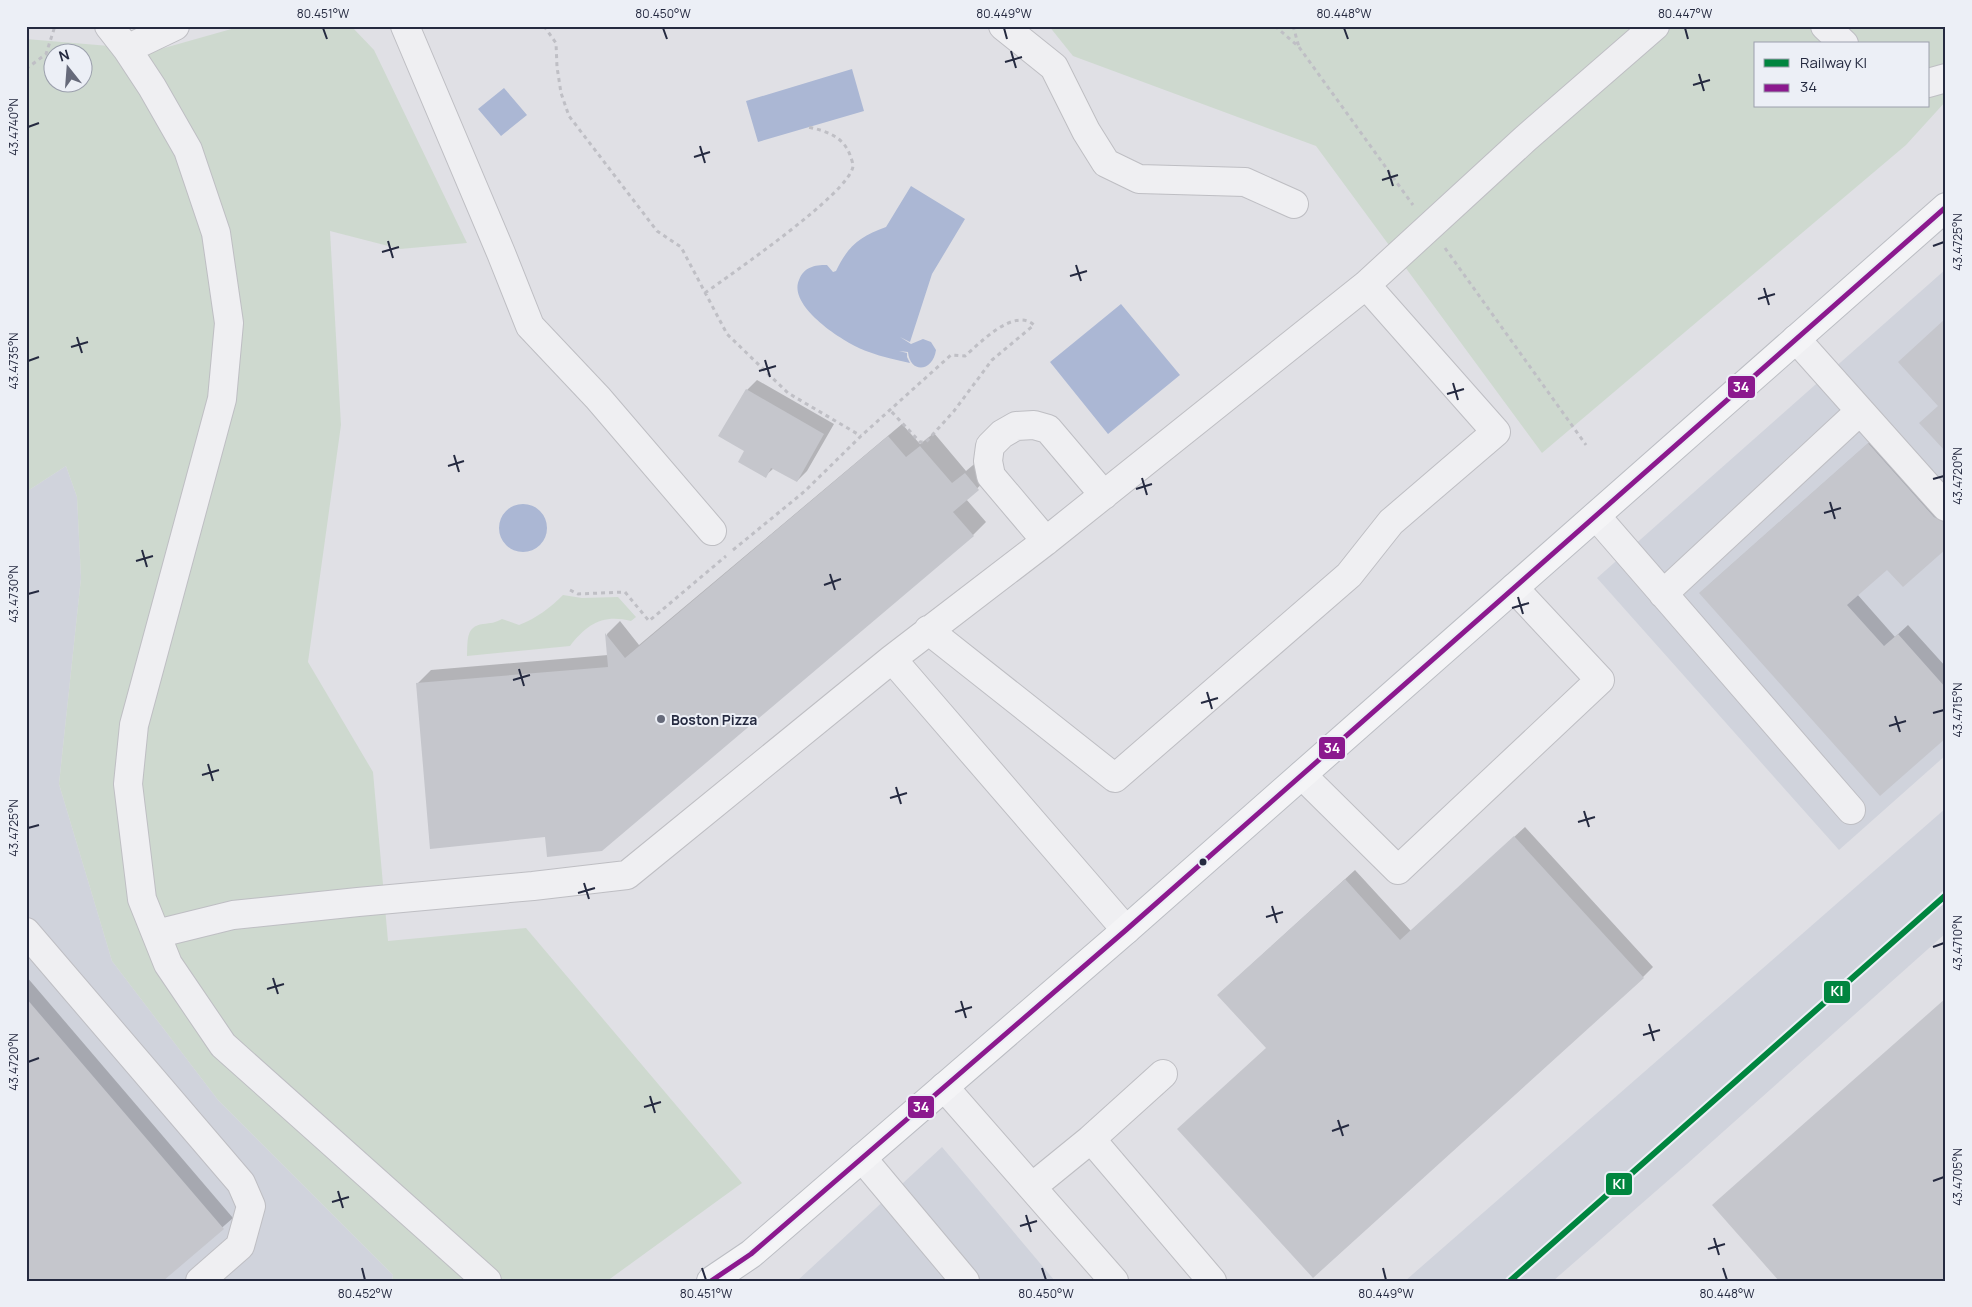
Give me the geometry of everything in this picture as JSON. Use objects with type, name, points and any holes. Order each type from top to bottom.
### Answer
[{"type":"main road","points":[[711,1281],[751,1254],[1126,930],[1946,207]]},
{"type":"lane","points":[[109,26],[127,48],[152,87],[188,150],[216,233],[230,323],[222,399],[134,725],[128,784],[142,899],[168,964],[223,1045],[487,1281]]},
{"type":"lane","points":[[127,48],[175,26]]},
{"type":"lane","points":[[405,26],[530,326],[598,398],[712,531]]},
{"type":"lane","points":[[1003,26],[1054,67],[1086,131],[1106,163],[1139,179],[1246,182],[1294,204]]},
{"type":"lane","points":[[156,934],[233,915],[627,876],[928,630],[1046,541],[1366,285],[1532,133],[1655,26]]},
{"type":"lane","points":[[1825,26],[1842,42]]},
{"type":"lane","points":[[1930,82],[1946,78]]},
{"type":"lane","points":[[928,630],[1115,778],[1349,575],[1390,522],[1496,432],[1366,285]]},
{"type":"lane","points":[[1796,339],[1946,507]]},
{"type":"lane","points":[[1663,594],[1860,411]]},
{"type":"lane","points":[[1046,541],[991,476],[988,461],[990,446],[1002,434],[1016,426],[1034,425],[1048,429],[1104,495]]},
{"type":"lane","points":[[1596,516],[1850,810]]},
{"type":"lane","points":[[1302,775],[1398,870],[1600,680],[1514,588]]},
{"type":"lane","points":[[892,659],[1126,930]]},
{"type":"lane","points":[[26,932],[241,1183],[251,1206],[240,1246],[200,1281]]},
{"type":"lane","points":[[1032,1187],[1091,1139],[1163,1074]]},
{"type":"lane","points":[[944,1087],[1114,1281]]},
{"type":"lane","points":[[1091,1139],[1212,1281]]},
{"type":"lane","points":[[862,1158],[965,1281]]},
{"type":"path","points":[[26,69],[46,54],[55,26]]},
{"type":"path","points":[[544,26],[556,43],[561,93],[569,116],[657,231],[681,247],[727,334],[788,393],[861,436]]},
{"type":"path","points":[[1275,26],[1299,47],[1293,26]]},
{"type":"path","points":[[705,293],[815,212],[849,175],[853,166],[844,142],[834,135],[808,127]]},
{"type":"path","points":[[570,590],[578,594],[625,592],[649,621],[805,490],[861,436],[951,355],[965,356],[1003,325],[1015,319],[1031,322],[1034,325],[992,360],[954,411],[926,442],[920,442],[914,437],[890,410]]},
{"type":"shaded area","points":[[242,26],[353,28],[374,50],[467,243],[400,249],[330,231],[341,425],[308,662],[373,772],[388,941],[526,928],[742,1183],[607,1281],[392,1281],[393,1275],[218,1100],[112,961],[59,784],[81,578],[77,497],[66,466],[26,492],[26,39],[62,42],[42,42],[42,92],[92,92],[92,45],[157,50]]},
{"type":"shaded area","points":[[1049,26],[1946,26],[1946,101],[1906,145],[1542,453],[1316,146],[1073,56]]},
{"type":"shaded area","points":[[1946,269],[1946,755],[1839,850],[1597,578]]},
{"type":"shaded area","points":[[66,466],[77,497],[81,578],[59,784],[112,961],[218,1100],[393,1275],[392,1281],[26,1281],[26,492]]},
{"type":"shaded area","points":[[563,595],[582,598],[618,597],[636,617],[631,621],[612,619],[596,623],[576,638],[570,646],[467,656],[470,631],[477,625],[502,619],[519,625],[543,612]]},
{"type":"shaded area","points":[[1946,808],[1946,933],[1687,1164],[1553,1281],[1405,1281]]},
{"type":"shaded area","points":[[942,1147],[1055,1281],[797,1281]]},
{"type":"water","points":[[852,69],[864,111],[758,142],[746,101]]},
{"type":"water","points":[[504,88],[527,115],[501,136],[478,109]]},
{"type":"water","points":[[911,186],[965,219],[932,274],[910,342],[900,337],[911,344],[923,339],[931,342],[936,350],[934,357],[931,363],[922,368],[913,364],[908,352],[899,351],[907,353],[910,363],[874,354],[847,342],[810,313],[802,302],[798,291],[799,280],[804,272],[814,266],[827,265],[833,272],[836,271],[850,248],[862,238],[886,227]]},
{"type":"water","points":[[1121,304],[1180,375],[1108,434],[1050,362]]},
{"type":"water","points":[[518,504],[528,504],[540,511],[547,523],[547,533],[540,545],[528,552],[518,552],[510,548],[503,541],[499,533],[499,523],[503,515],[510,508]]},
{"type":"building","points":[[1946,318],[1946,452],[1919,423],[1938,406],[1898,362]]},
{"type":"building","points":[[746,389],[824,434],[797,482],[771,468],[766,478],[738,462],[744,451],[718,436]]},
{"type":"building","points":[[888,436],[906,457],[920,446],[952,483],[965,473],[979,490],[953,512],[974,536],[602,851],[547,857],[545,837],[430,849],[416,683],[608,667],[605,633],[625,658]]},
{"type":"building","points":[[1868,443],[1934,517],[1946,523],[1946,549],[1903,587],[1887,570],[1847,605],[1884,646],[1898,634],[1946,688],[1946,738],[1880,796],[1699,593]]},
{"type":"building","points":[[1514,836],[1644,978],[1313,1278],[1177,1129],[1266,1048],[1217,995],[1345,879],[1400,940]]},
{"type":"building","points":[[26,998],[224,1229],[163,1281],[26,1281]]},
{"type":"building","points":[[1946,998],[1946,1281],[1779,1281],[1712,1205]]},
{"type":"rail line","name":"KI","points":[[1510,1281],[1946,895]]},
{"type":"transit line","name":"34","points":[[711,1281],[751,1254],[1126,930],[1946,207]]},
{"type":"place","name":"Boston Pizza","points":[[661,719]]}]
